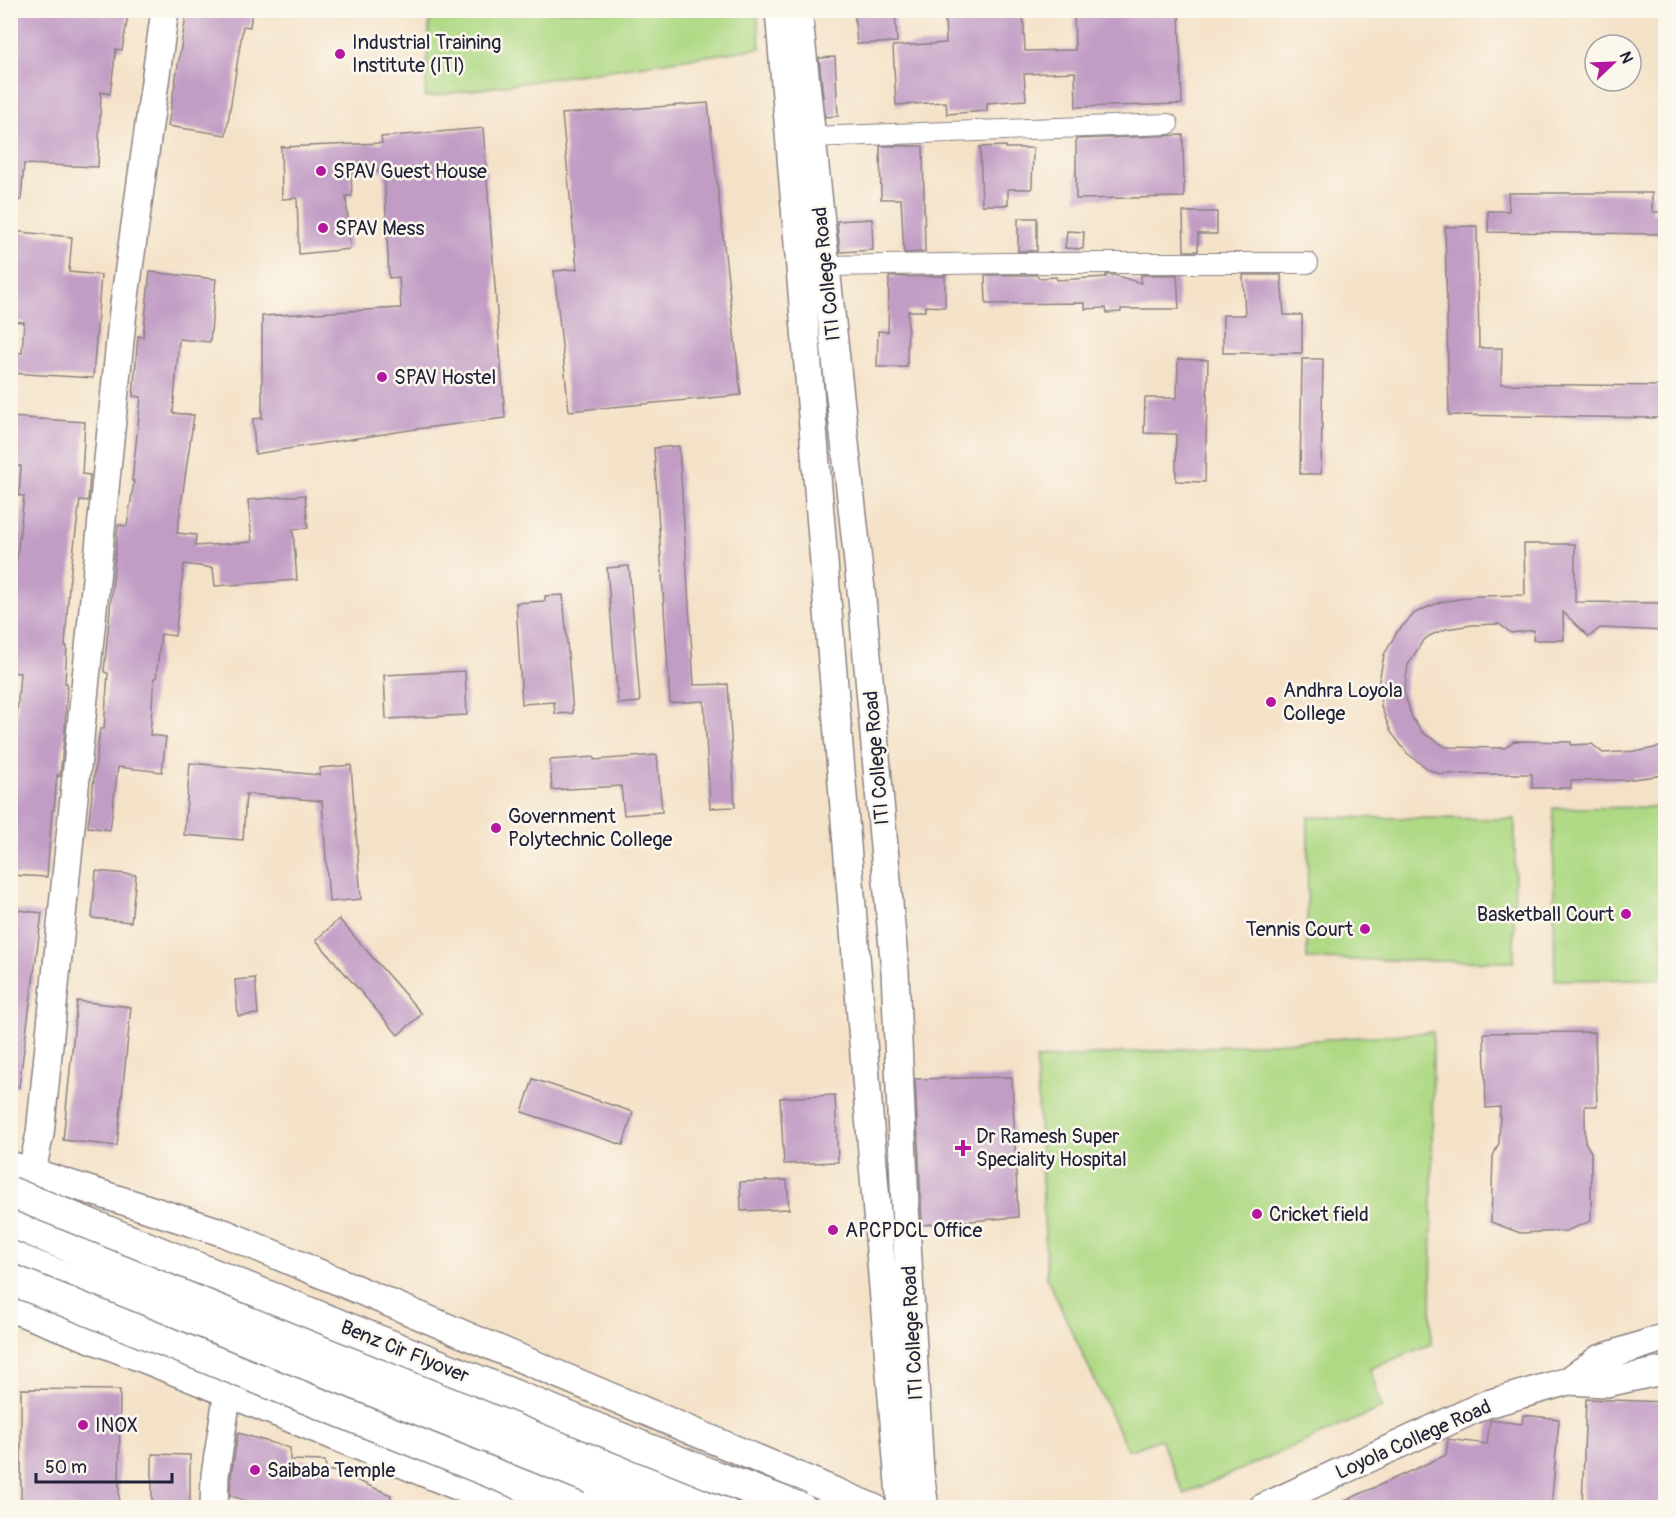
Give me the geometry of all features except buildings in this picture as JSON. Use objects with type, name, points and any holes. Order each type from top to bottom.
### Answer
[{"type":"main road","name":"Benz Cir Flyover","points":[[17,1176],[715,1476],[801,1508]]},
{"type":"main road","points":[[15,1224],[201,1302],[722,1508]]},
{"type":"main road","points":[[10,1256],[652,1508]]},
{"type":"main road","points":[[10,1279],[579,1508]]},
{"type":"street","points":[[15,1224],[17,1176],[40,1134],[123,312],[165,10]]},
{"type":"street","name":"ITI College Road","points":[[779,10],[901,1508]]},
{"type":"street","name":"ITI College Road","points":[[798,10],[862,599],[894,959],[920,1473],[925,1508]]},
{"type":"street","points":[[811,137],[1168,124]]},
{"type":"street","points":[[826,266],[1004,263],[1308,263]]},
{"type":"street","points":[[17,1176],[224,1233],[874,1508]]},
{"type":"street","points":[[10,1308],[228,1393],[511,1508]]},
{"type":"street","name":"Loyola College Road","points":[[1262,1508],[1484,1406],[1568,1381],[1599,1359],[1665,1337]]},
{"type":"street","points":[[214,1508],[216,1475],[234,1345]]},
{"type":"street","name":"Loyola College Road","points":[[1568,1381],[1606,1383],[1665,1370]]},
{"type":"green space","points":[[430,11],[757,11],[760,48],[425,97]]},
{"type":"green space","points":[[1665,807],[1665,979],[1555,980],[1553,808]]},
{"type":"green space","points":[[1308,817],[1515,819],[1514,962],[1307,959]]},
{"type":"green space","points":[[1663,1025],[1666,1025],[1665,1226]]},
{"type":"green space","points":[[1433,1032],[1431,1344],[1370,1369],[1382,1408],[1184,1494],[1160,1439],[1128,1451],[1047,1278],[1036,1059]]},
{"type":"place","name":"Industrial Training Institute (ITI)","points":[[340,54]]},
{"type":"place","name":"SPAV Guest House","points":[[321,171]]},
{"type":"place","name":"SPAV Mess","points":[[323,228]]},
{"type":"place","name":"SPAV Hostel","points":[[382,377]]},
{"type":"place","name":"Andhra Loyola College","points":[[1271,702]]},
{"type":"place","name":"Government Polytechnic College","points":[[496,828]]},
{"type":"place","name":"Basketball Court","points":[[1626,914]]},
{"type":"place","name":"Tennis Court","points":[[1365,929]]},
{"type":"place","name":"Dr Ramesh Super Speciality Hospital","points":[[963,1148]]},
{"type":"place","name":"Cricket field","points":[[1257,1214]]},
{"type":"place","name":"APCPDCL Office","points":[[833,1230]]},
{"type":"place","name":"INOX","points":[[83,1425]]},
{"type":"place","name":"Saibaba Temple","points":[[255,1470]]}]
